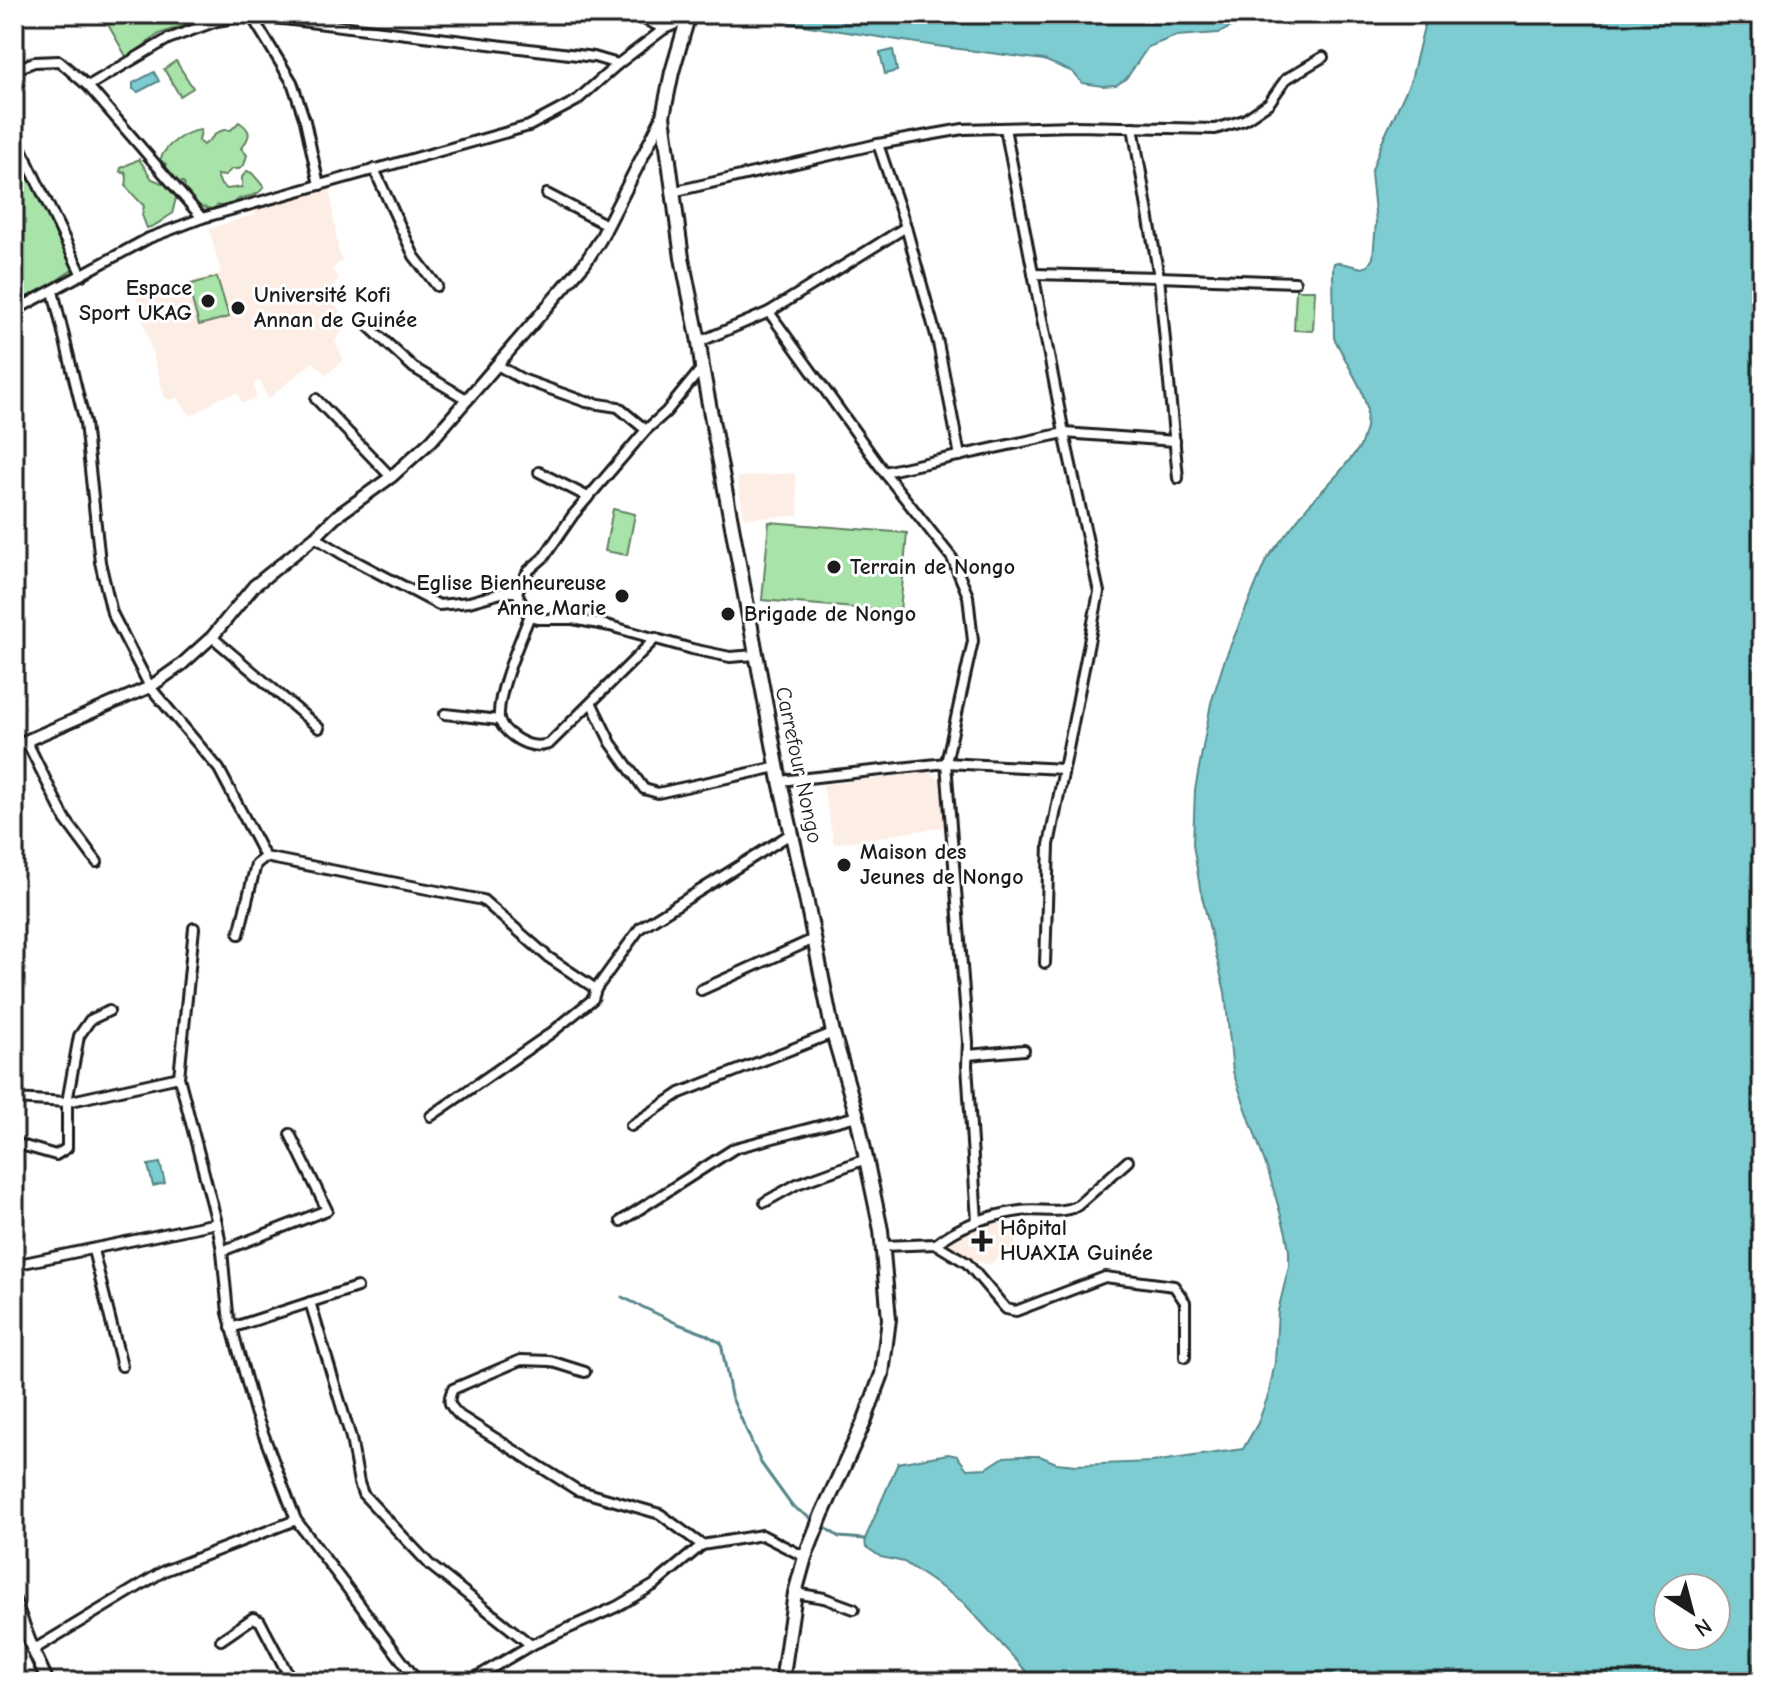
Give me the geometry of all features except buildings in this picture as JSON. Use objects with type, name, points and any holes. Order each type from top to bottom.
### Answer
[{"type":"main road","name":"Carrefour Nongo","points":[[688,16],[663,116],[682,258],[777,767],[833,1033],[857,1116],[883,1246],[889,1319],[882,1374],[805,1557],[795,1593],[782,1682]]},
{"type":"street","points":[[634,14],[664,29]]},
{"type":"street","points":[[88,86],[168,39],[217,21],[251,15],[594,57],[618,64]]},
{"type":"street","points":[[251,15],[292,82],[305,121],[319,185]]},
{"type":"street","points":[[14,311],[149,238],[202,218],[529,126],[576,101],[664,29],[688,16]]},
{"type":"street","points":[[672,192],[878,144],[963,129],[1215,129],[1244,120],[1269,103],[1286,79],[1323,57]]},
{"type":"street","points":[[14,70],[34,62],[59,61],[88,86],[202,218]]},
{"type":"street","points":[[14,746],[150,687],[181,665],[212,637],[254,586],[338,515],[391,477],[432,440],[585,263],[663,116]]},
{"type":"street","points":[[1133,127],[1159,277],[1178,478]]},
{"type":"street","points":[[1005,128],[1064,433],[1099,592],[1049,845],[1045,963]]},
{"type":"street","points":[[14,134],[82,275]]},
{"type":"street","points":[[878,144],[906,227],[938,343],[960,456]]},
{"type":"street","points":[[14,168],[27,160]]},
{"type":"street","points":[[374,169],[414,256],[437,286]]},
{"type":"street","points":[[547,194],[607,225]]},
{"type":"street","points":[[699,342],[769,312],[906,227]]},
{"type":"street","points":[[1033,274],[1295,282]]},
{"type":"street","points":[[53,291],[85,423],[100,562],[112,613],[150,687],[219,769],[265,857]]},
{"type":"street","points":[[769,312],[884,472],[952,558],[968,596],[973,641],[946,763],[963,967],[977,1221]]},
{"type":"street","points":[[364,322],[414,368],[468,400]]},
{"type":"street","points":[[497,365],[522,379],[586,402],[618,407],[646,430]]},
{"type":"street","points":[[702,367],[666,412],[646,430],[573,515],[544,557],[528,571],[517,592],[522,606],[537,619],[573,619],[610,626],[730,657],[756,655]]},
{"type":"street","points":[[316,399],[391,477]]},
{"type":"street","points":[[884,472],[1064,433],[1175,441]]},
{"type":"street","points":[[539,472],[588,497]]},
{"type":"street","points":[[315,537],[439,605],[517,592]]},
{"type":"street","points":[[530,615],[504,687],[499,720],[504,729],[530,746],[549,744],[656,638]]},
{"type":"street","points":[[212,637],[319,728]]},
{"type":"street","points":[[592,704],[611,743],[648,791],[658,793],[777,767]]},
{"type":"street","points":[[445,714],[499,720]]},
{"type":"street","points":[[26,740],[65,819],[97,862]]},
{"type":"street","points":[[780,781],[946,763],[1063,769]]},
{"type":"street","points":[[431,1116],[551,1033],[593,999],[596,989],[640,928],[792,833]]},
{"type":"street","points":[[239,934],[256,864],[265,857],[483,900],[548,957],[596,989]]},
{"type":"street","points":[[194,928],[179,1077],[217,1223],[231,1328],[255,1412],[296,1520],[418,1682]]},
{"type":"street","points":[[701,990],[814,939]]},
{"type":"street","points":[[14,1143],[56,1155],[67,1148],[67,1102],[79,1036],[90,1020],[109,1011]]},
{"type":"street","points":[[631,1126],[680,1093],[833,1033]]},
{"type":"street","points":[[968,1055],[1024,1050]]},
{"type":"street","points":[[14,1099],[67,1102],[179,1077]]},
{"type":"street","points":[[621,1221],[735,1148],[857,1116]]},
{"type":"street","points":[[222,1251],[327,1210],[290,1134]]},
{"type":"street","points":[[765,1202],[809,1179],[866,1159]]},
{"type":"street","points":[[936,1244],[947,1235],[977,1221],[1020,1211],[1067,1211],[1077,1206],[1128,1161]]},
{"type":"street","points":[[14,1265],[217,1223]]},
{"type":"street","points":[[883,1246],[936,1244],[967,1263],[1006,1309],[1016,1311],[1105,1277],[1174,1286],[1185,1302],[1185,1357]]},
{"type":"street","points":[[93,1250],[122,1366]]},
{"type":"street","points":[[231,1328],[357,1287]]},
{"type":"street","points":[[310,1302],[351,1438],[363,1494],[430,1565],[531,1645]]},
{"type":"street","points":[[585,1372],[550,1361],[521,1360],[453,1389],[449,1398],[451,1406],[460,1416],[577,1490],[660,1514],[702,1545]]},
{"type":"street","points":[[33,1650],[164,1571],[296,1520]]},
{"type":"street","points":[[468,1682],[531,1645],[616,1607],[654,1585],[702,1545],[762,1535],[805,1557]]},
{"type":"street","points":[[795,1593],[824,1598],[854,1609]]},
{"type":"street","points":[[14,1600],[48,1682]]},
{"type":"street","points":[[221,1640],[253,1618],[260,1621],[292,1682]]},
{"type":"shaded area","name":"Université Kofi Annan de Guinée","points":[[330,189],[338,250],[343,260],[332,269],[339,279],[326,296],[349,320],[335,342],[344,359],[327,375],[313,362],[268,399],[260,381],[254,384],[256,398],[242,403],[237,393],[220,398],[191,416],[177,398],[165,398],[136,296],[221,273],[209,229],[256,214],[254,209]]},
{"type":"shaded area","points":[[795,473],[799,516],[744,518],[737,477]]},
{"type":"shaded area","points":[[930,772],[940,780],[944,827],[834,844],[823,785]]},
{"type":"shaded area","name":"Hôpital HUAXIA Guinée","points":[[1004,1219],[1016,1244],[989,1265],[966,1257],[950,1246],[949,1239],[986,1221]]},
{"type":"green space","points":[[102,14],[215,14],[159,34],[127,58]]},
{"type":"green space","points":[[176,61],[193,88],[180,96],[164,69]]},
{"type":"green space","points":[[239,122],[249,134],[241,148],[247,155],[244,165],[224,176],[217,175],[221,185],[227,189],[242,187],[242,177],[247,171],[264,187],[255,195],[229,205],[218,205],[212,209],[194,204],[184,194],[183,182],[175,182],[169,176],[166,164],[160,160],[163,154],[171,144],[189,133],[201,130],[199,141],[203,145],[218,132],[231,130]]},
{"type":"green space","points":[[139,159],[152,179],[172,187],[177,194],[172,214],[147,228],[142,215],[144,206],[126,187],[125,172],[120,171]]},
{"type":"green space","points":[[23,173],[33,184],[63,246],[74,248],[76,257],[72,270],[14,304],[14,177]]},
{"type":"green space","name":"Espace Sport UKAG","points":[[217,277],[229,317],[199,325],[188,285]]},
{"type":"green space","points":[[1296,290],[1315,290],[1313,331],[1294,330]]},
{"type":"green space","points":[[613,509],[635,514],[627,555],[605,551]]},
{"type":"green space","name":"Terrain de Nongo","points":[[769,522],[907,533],[900,612],[762,600]]},
{"type":"water","points":[[758,14],[1256,14],[1219,33],[1176,36],[1148,47],[1126,79],[1116,85],[1103,86],[1082,83],[1073,72],[1044,60],[777,21]]},
{"type":"water","points":[[1427,14],[1762,14],[1762,1682],[1036,1682],[963,1602],[904,1562],[881,1557],[866,1547],[865,1539],[898,1463],[948,1454],[957,1456],[967,1469],[987,1468],[1004,1457],[1021,1456],[1040,1456],[1056,1463],[1077,1465],[1152,1462],[1243,1449],[1258,1423],[1269,1393],[1275,1362],[1278,1311],[1289,1266],[1289,1251],[1269,1174],[1233,1072],[1225,992],[1200,888],[1193,844],[1195,790],[1211,703],[1225,659],[1266,560],[1360,447],[1366,428],[1367,408],[1361,389],[1334,338],[1333,268],[1337,262],[1362,268],[1368,266],[1373,258],[1376,222],[1371,173],[1411,80]]},
{"type":"water","points":[[893,50],[897,71],[885,74],[880,53]]},
{"type":"water","points":[[154,72],[159,81],[138,92],[133,89],[133,83]]},
{"type":"water","points":[[160,1163],[165,1183],[153,1186],[148,1165]]},
{"type":"waterway","points":[[622,1297],[721,1343],[731,1396],[761,1463],[792,1506],[815,1521]]},
{"type":"waterway","points":[[821,1525],[839,1537],[865,1539]]},
{"type":"place","name":"Espace Sport UKAG","points":[[208,301]]},
{"type":"place","name":"Université Kofi Annan de Guinée","points":[[238,308]]},
{"type":"place","name":"Terrain de Nongo","points":[[834,567]]},
{"type":"place","name":"Eglise Bienheureuse Anne Marie","points":[[622,596]]},
{"type":"place","name":"Brigade de Nongo","points":[[728,614]]},
{"type":"place","name":"Maison des Jeunes de Nongo","points":[[844,865]]},
{"type":"place","name":"Hôpital HUAXIA Guinée","points":[[982,1241]]}]
